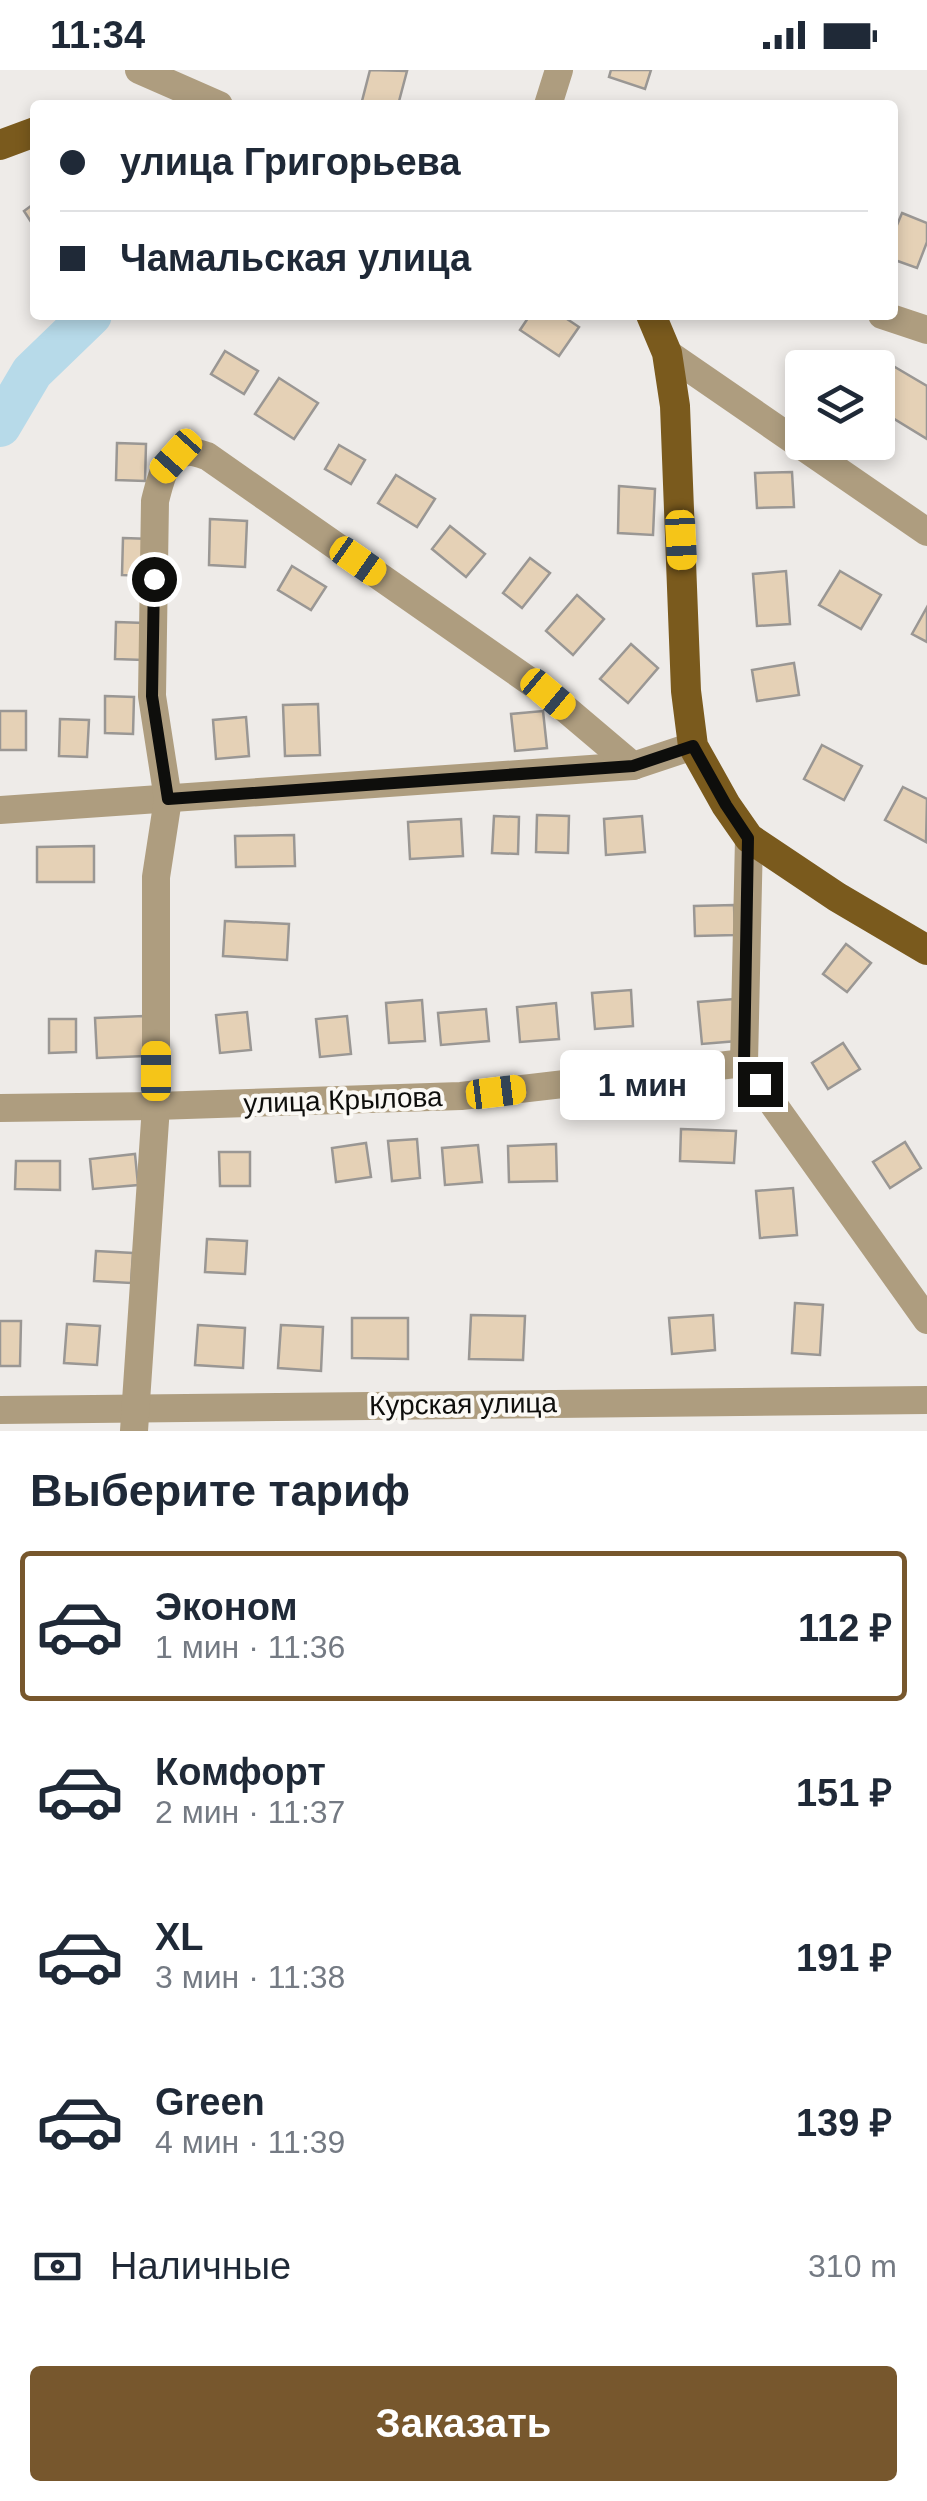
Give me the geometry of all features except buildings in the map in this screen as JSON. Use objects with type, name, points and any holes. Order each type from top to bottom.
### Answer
[{"type":"main road","points":[[0,145],[30,134]]},
{"type":"main road","points":[[654,320],[666,353],[675,406],[686,691],[693,746],[748,838],[927,950]]},
{"type":"street","points":[[139,70],[208,100]]},
{"type":"street","points":[[550,100],[559,70]]},
{"type":"street","points":[[897,320],[927,330]]},
{"type":"street","points":[[666,353],[927,532]]},
{"type":"street","points":[[135,1419],[156,1106],[156,877],[168,799],[152,696],[155,501],[162,472],[176,456],[191,452],[208,456],[548,694],[633,766]]},
{"type":"street","points":[[0,810],[633,766],[693,746]]},
{"type":"street","points":[[748,838],[744,1063],[927,1320]]},
{"type":"street","name":"улица Крылова","points":[[0,1108],[460,1096],[744,1063]]},
{"type":"street","name":"Курская улица","points":[[0,1410],[135,1419],[927,1400]]},
{"type":"waterway","points":[[0,426],[32,372],[86,320]]},
{"type":"route","points":[[154,579],[152,696],[168,799],[633,766],[693,746],[748,838],[744,1063],[760,1084]]}]
